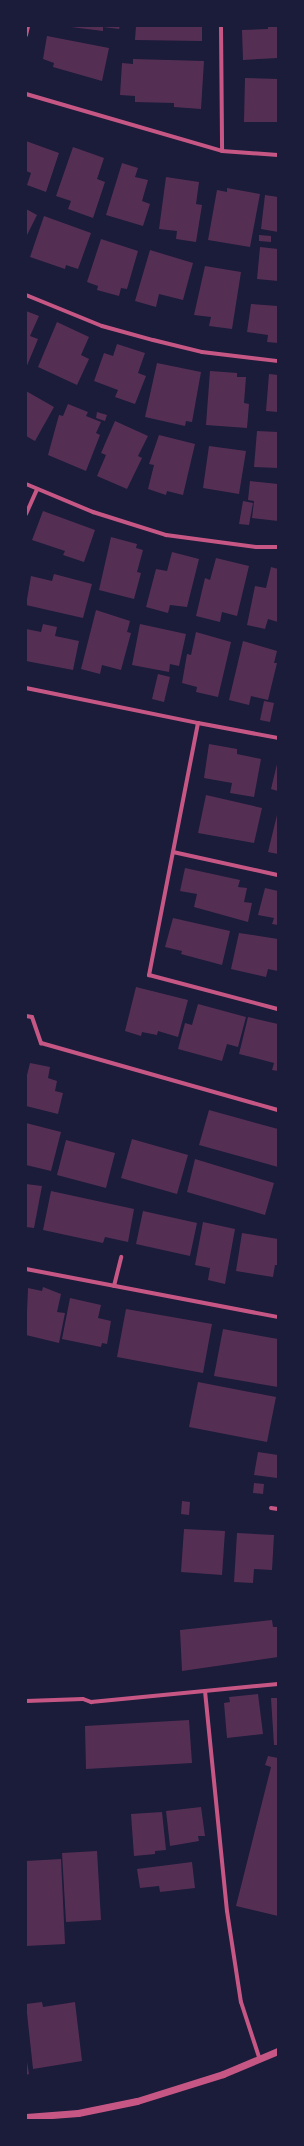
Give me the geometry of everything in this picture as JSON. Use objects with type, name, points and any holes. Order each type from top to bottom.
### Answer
[{"type":"street","points":[[26,35],[28,26]]},
{"type":"street","points":[[221,26],[222,151]]},
{"type":"street","points":[[26,94],[222,151],[278,156]]},
{"type":"street","points":[[26,295],[102,326],[153,340],[202,352],[278,361]]},
{"type":"street","points":[[26,484],[93,512],[166,535],[256,547],[278,547]]},
{"type":"street","points":[[26,514],[37,489]]},
{"type":"street","points":[[26,688],[278,738]]},
{"type":"street","points":[[198,723],[149,975],[278,1009]]},
{"type":"street","points":[[173,852],[278,875]]},
{"type":"street","points":[[26,1016],[32,1017],[41,1043],[278,1110]]},
{"type":"street","points":[[114,1286],[121,1257]]},
{"type":"street","points":[[26,1269],[278,1317]]},
{"type":"street","points":[[271,1508],[278,1508]]},
{"type":"street","points":[[26,1701],[83,1699],[91,1702],[278,1684]]},
{"type":"street","points":[[205,1692],[227,1911],[241,2002],[260,2060]]},
{"type":"street","points":[[26,2118],[78,2113],[137,2101],[260,2060],[278,2051]]},
{"type":"building","points":[[63,26],[120,26],[119,29],[103,27],[103,31]]},
{"type":"building","points":[[136,26],[202,26],[202,41],[135,40]]},
{"type":"building","points":[[268,26],[278,26],[278,58],[243,60],[242,30],[268,29]]},
{"type":"building","points":[[47,36],[109,48],[102,81],[53,67],[54,63],[43,59]]},
{"type":"building","points":[[133,59],[204,61],[201,109],[174,107],[174,103],[135,102],[135,96],[120,95],[122,63],[133,64]]},
{"type":"building","points":[[245,78],[278,79],[278,122],[244,122]]},
{"type":"building","points":[[26,141],[59,153],[46,192],[27,185],[31,173],[26,171]]},
{"type":"building","points":[[73,147],[104,158],[97,179],[105,182],[93,218],[68,209],[71,201],[56,196]]},
{"type":"building","points":[[122,163],[138,168],[135,177],[148,180],[142,201],[150,204],[143,226],[106,215]]},
{"type":"building","points":[[166,177],[199,182],[196,204],[202,205],[196,242],[176,239],[177,231],[159,229]]},
{"type":"building","points":[[227,188],[260,194],[250,247],[208,240],[217,190],[227,192]]},
{"type":"building","points":[[265,195],[278,197],[278,232],[261,229]]},
{"type":"building","points":[[26,209],[37,215],[26,237]]},
{"type":"building","points":[[44,216],[91,233],[78,269],[66,265],[65,269],[30,257]]},
{"type":"building","points":[[259,235],[271,236],[271,242],[259,241]]},
{"type":"building","points":[[101,239],[138,251],[127,289],[121,288],[119,296],[97,290],[98,286],[87,282]]},
{"type":"building","points":[[260,247],[278,249],[278,281],[257,279]]},
{"type":"building","points":[[150,250],[193,263],[183,300],[159,294],[156,307],[135,301]]},
{"type":"building","points":[[205,266],[241,272],[232,329],[209,326],[211,317],[194,315]]},
{"type":"building","points":[[251,304],[278,306],[278,343],[267,342],[268,335],[247,332]]},
{"type":"building","points":[[26,311],[39,316],[30,336],[38,339],[26,368]]},
{"type":"building","points":[[57,322],[89,337],[81,355],[89,359],[77,385],[38,367]]},
{"type":"building","points":[[117,344],[145,353],[138,373],[146,376],[135,404],[115,397],[118,390],[94,381],[104,353],[113,356]]},
{"type":"building","points":[[157,363],[201,372],[192,422],[186,421],[185,426],[145,417]]},
{"type":"building","points":[[210,371],[237,373],[237,377],[246,377],[244,403],[249,404],[247,428],[206,425]]},
{"type":"building","points":[[269,374],[278,375],[278,412],[266,411]]},
{"type":"building","points":[[26,391],[54,407],[35,441],[26,436]]},
{"type":"building","points":[[68,404],[88,412],[86,416],[101,422],[96,433],[100,435],[86,471],[48,455],[59,415],[63,416]]},
{"type":"building","points":[[97,412],[107,415],[105,421],[96,418]]},
{"type":"building","points":[[115,421],[148,436],[138,456],[142,458],[127,489],[97,476],[106,455],[101,453]]},
{"type":"building","points":[[257,431],[278,432],[278,468],[254,467]]},
{"type":"building","points":[[159,435],[195,444],[183,495],[167,491],[166,495],[148,489],[154,465],[149,464]]},
{"type":"building","points":[[209,446],[246,451],[239,494],[203,488]]},
{"type":"building","points":[[250,481],[278,484],[278,521],[252,518],[254,501],[248,500]]},
{"type":"building","points":[[243,501],[253,503],[249,525],[239,524]]},
{"type":"building","points":[[43,511],[95,530],[84,562],[63,555],[65,551],[32,540]]},
{"type":"building","points":[[111,537],[137,544],[136,548],[143,550],[137,572],[141,573],[134,599],[99,590]]},
{"type":"building","points":[[172,552],[199,559],[187,607],[170,605],[168,613],[146,607],[156,569],[167,571]]},
{"type":"building","points":[[216,558],[249,566],[237,616],[222,612],[220,622],[196,616],[205,578],[210,580]]},
{"type":"building","points":[[271,567],[278,569],[278,622],[268,619],[265,629],[247,625],[255,586],[266,588]]},
{"type":"building","points":[[54,574],[92,584],[83,618],[26,605],[31,576],[52,581]]},
{"type":"building","points":[[96,610],[130,621],[127,632],[131,633],[121,670],[102,665],[100,674],[81,669]]},
{"type":"building","points":[[43,624],[57,627],[55,636],[79,641],[73,670],[26,661],[26,629],[41,632]]},
{"type":"building","points":[[140,624],[186,634],[179,666],[170,664],[169,672],[132,665]]},
{"type":"building","points":[[196,632],[231,642],[218,697],[196,692],[197,687],[182,683],[187,654],[191,655]]},
{"type":"building","points":[[243,641],[277,651],[274,663],[277,663],[268,700],[251,696],[249,705],[229,700]]},
{"type":"building","points":[[158,674],[170,677],[164,702],[152,699]]},
{"type":"building","points":[[264,701],[274,703],[270,722],[260,720]]},
{"type":"building","points":[[209,744],[237,749],[237,754],[261,759],[254,797],[230,793],[232,783],[204,778]]},
{"type":"building","points":[[278,760],[278,791],[271,789]]},
{"type":"building","points":[[206,795],[262,808],[254,843],[198,833]]},
{"type":"building","points":[[278,811],[278,854],[268,852]]},
{"type":"building","points":[[185,868],[240,880],[238,887],[247,888],[244,902],[252,903],[248,922],[194,907],[197,894],[180,891]]},
{"type":"building","points":[[265,888],[278,891],[278,925],[272,924],[274,918],[258,915]]},
{"type":"building","points":[[173,918],[230,931],[222,965],[181,954],[182,951],[165,947]]},
{"type":"building","points":[[239,933],[278,939],[278,971],[268,969],[266,977],[231,969]]},
{"type":"building","points":[[136,987],[188,1000],[178,1037],[158,1031],[157,1035],[142,1032],[141,1036],[125,1031]]},
{"type":"building","points":[[198,1004],[246,1017],[238,1047],[227,1044],[222,1061],[178,1049],[185,1023],[192,1025]]},
{"type":"building","points":[[248,1017],[278,1024],[278,1071],[272,1070],[274,1063],[239,1054]]},
{"type":"building","points":[[30,1063],[50,1067],[48,1078],[57,1081],[55,1091],[63,1093],[58,1114],[26,1106],[26,1079]]},
{"type":"building","points":[[209,1110],[278,1129],[278,1167],[199,1145]]},
{"type":"building","points":[[26,1123],[61,1132],[51,1171],[26,1165]]},
{"type":"building","points":[[132,1139],[188,1155],[177,1194],[121,1178]]},
{"type":"building","points":[[66,1140],[115,1153],[106,1188],[57,1175]]},
{"type":"building","points":[[195,1159],[274,1183],[265,1215],[187,1192]]},
{"type":"building","points":[[26,1184],[42,1186],[34,1228],[26,1227]]},
{"type":"building","points":[[51,1191],[134,1209],[128,1242],[105,1237],[103,1243],[43,1230]]},
{"type":"building","points":[[143,1211],[197,1223],[190,1256],[136,1244]]},
{"type":"building","points":[[203,1222],[235,1229],[225,1284],[208,1280],[210,1268],[195,1265]]},
{"type":"building","points":[[242,1233],[278,1239],[278,1265],[275,1265],[273,1277],[236,1271]]},
{"type":"building","points":[[43,1287],[61,1294],[57,1312],[65,1313],[59,1343],[26,1335],[28,1288],[42,1291]]},
{"type":"building","points":[[70,1298],[101,1305],[98,1318],[111,1321],[107,1344],[102,1343],[101,1347],[62,1339]]},
{"type":"building","points":[[126,1309],[212,1324],[203,1373],[117,1357]]},
{"type":"building","points":[[223,1329],[278,1339],[278,1387],[214,1376]]},
{"type":"building","points":[[198,1382],[276,1397],[267,1442],[189,1427]]},
{"type":"building","points":[[258,1452],[278,1455],[277,1478],[254,1475]]},
{"type":"building","points":[[254,1483],[264,1484],[263,1494],[253,1493]]},
{"type":"building","points":[[182,1501],[190,1502],[189,1515],[181,1514]]},
{"type":"building","points":[[184,1529],[225,1531],[222,1575],[181,1572]]},
{"type":"building","points":[[237,1533],[274,1535],[272,1570],[254,1569],[253,1583],[234,1582]]},
{"type":"building","points":[[272,1620],[273,1627],[278,1627],[278,1657],[182,1671],[180,1630]]},
{"type":"building","points":[[258,1694],[263,1734],[227,1738],[224,1703],[230,1702],[229,1697]]},
{"type":"building","points":[[271,1698],[278,1698],[278,1745],[274,1745]]},
{"type":"building","points":[[189,1720],[192,1763],[86,1769],[85,1726]]},
{"type":"building","points":[[268,1756],[278,1758],[278,1916],[236,1906],[271,1767],[265,1765]]},
{"type":"building","points":[[201,1807],[205,1836],[198,1836],[199,1841],[170,1846],[166,1811]]},
{"type":"building","points":[[162,1812],[166,1850],[155,1851],[155,1854],[134,1856],[131,1814]]},
{"type":"building","points":[[97,1851],[101,1920],[66,1922],[62,1853]]},
{"type":"building","points":[[61,1859],[65,1944],[26,1946],[26,1861]]},
{"type":"building","points":[[192,1862],[195,1888],[160,1892],[159,1886],[140,1888],[137,1869]]},
{"type":"building","points":[[42,2002],[43,2007],[75,2002],[82,2061],[33,2069],[26,2004]]},
{"type":"building","points":[[26,2056],[29,2074],[26,2075]]}]
